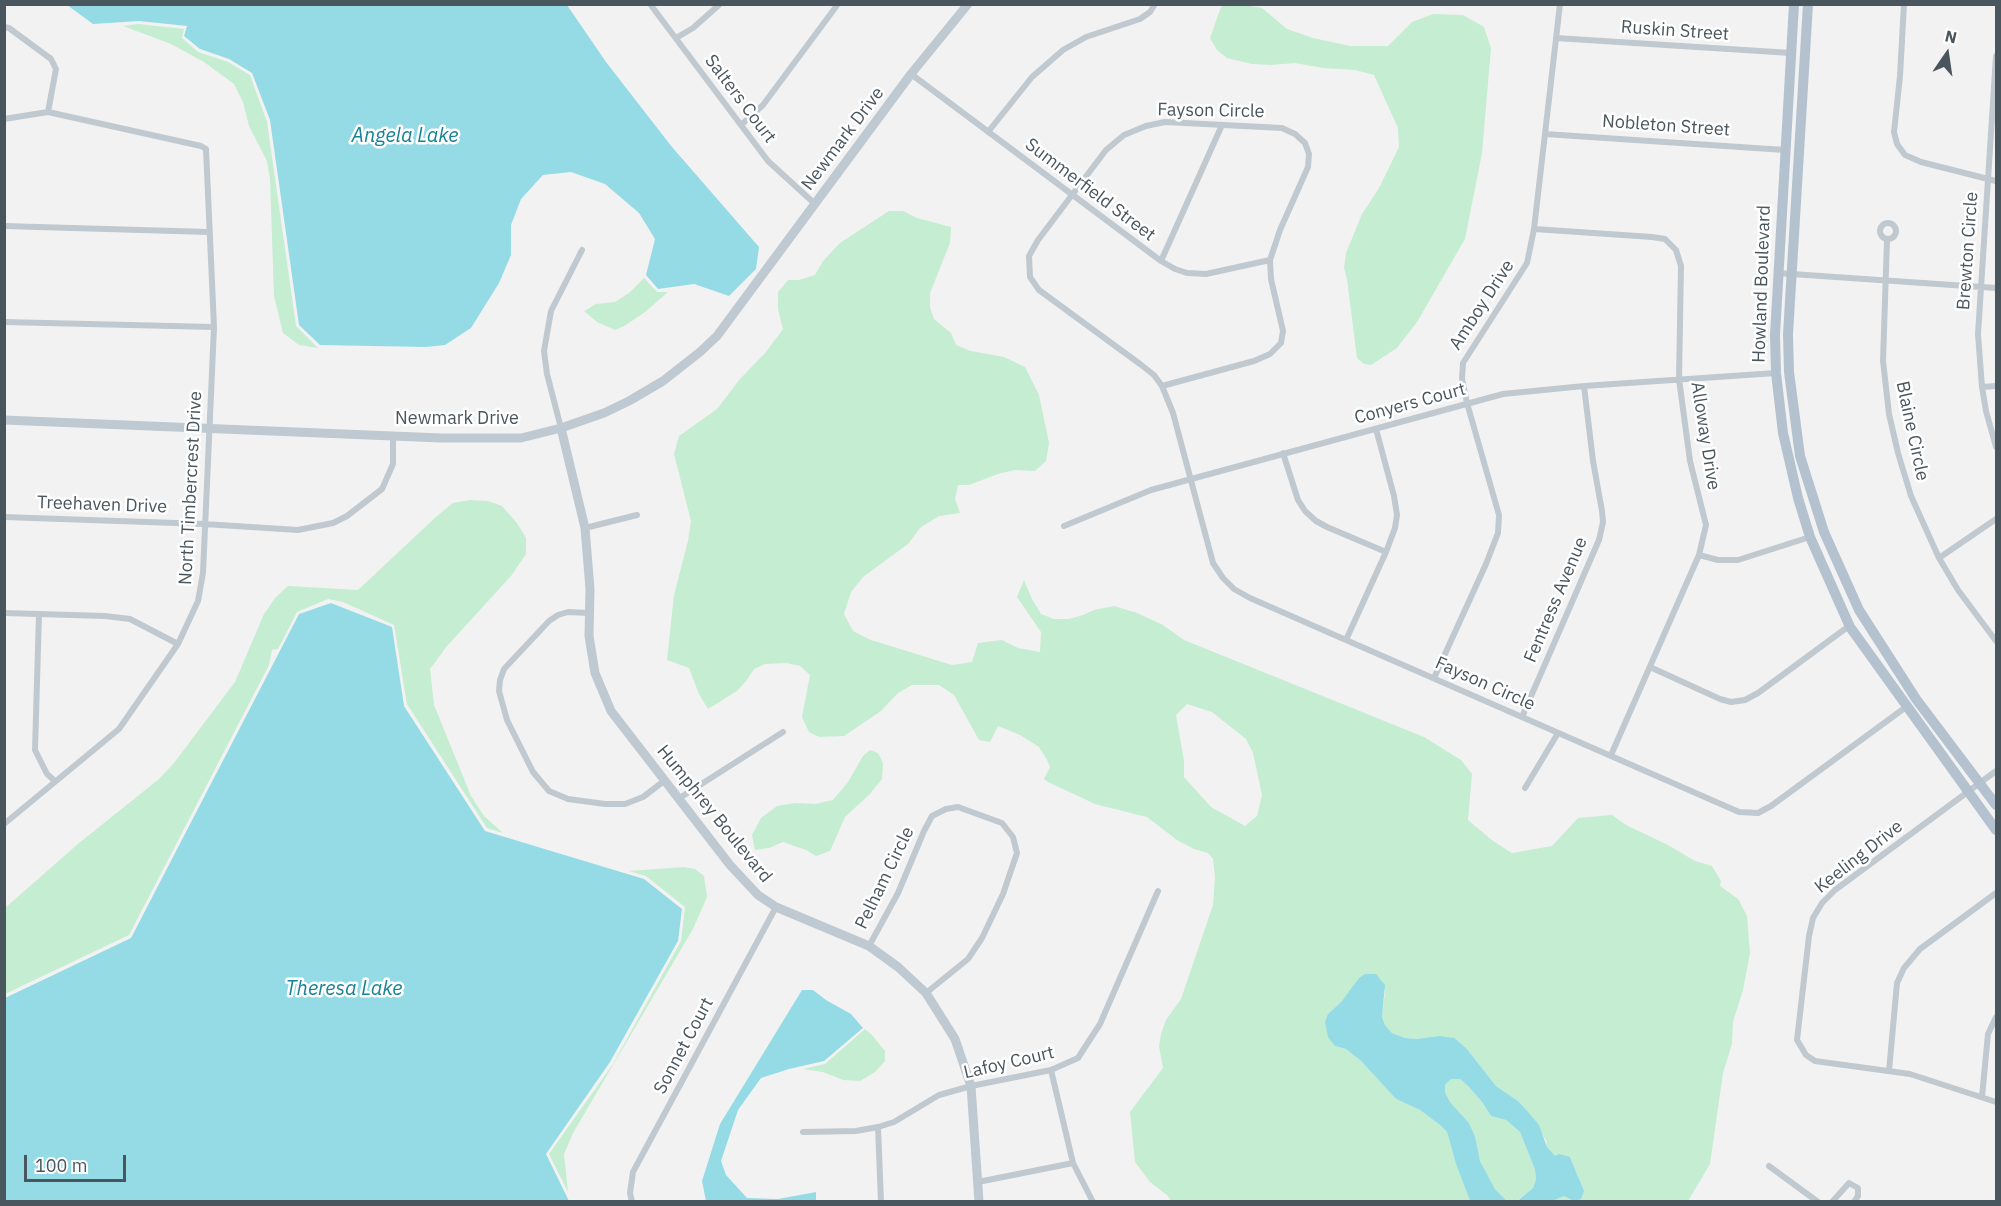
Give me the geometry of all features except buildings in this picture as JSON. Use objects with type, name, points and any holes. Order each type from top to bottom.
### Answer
[{"type":"main road","name":"Howland Boulevard","points":[[1794,4],[1774,335],[1783,433],[1798,498],[1810,537],[1850,626],[1996,830]]},
{"type":"main road","name":"Howland Boulevard","points":[[1808,4],[1788,334],[1789,372],[1800,456],[1824,532],[1858,610],[1916,699],[1996,805]]},
{"type":"main road","points":[[1840,605],[1858,610]]},
{"type":"main road","points":[[1850,626],[1874,635]]},
{"type":"street","name":"Salters Court","points":[[650,4],[768,161],[815,204]]},
{"type":"street","points":[[676,38],[700,22],[720,4]]},
{"type":"street","points":[[741,125],[762,105],[838,4]]},
{"type":"street","name":"Newmark Drive","points":[[4,420],[521,438],[561,428],[604,413],[663,381],[717,336],[911,74],[968,4]]},
{"type":"street","points":[[988,132],[1032,77],[1063,50],[1086,37],[1140,19],[1150,12],[1155,4]]},
{"type":"street","name":"Amboy Drive","points":[[1434,678],[1498,533],[1499,515],[1467,403],[1462,379],[1462,363],[1527,263],[1534,229],[1560,4]]},
{"type":"street","points":[[1904,4],[1894,132],[1898,144],[1905,155],[1921,162],[1996,180]]},
{"type":"street","points":[[4,27],[9,27],[51,59],[56,69],[48,112],[4,119]]},
{"type":"street","name":"Ruskin Street","points":[[1556,38],[1791,54]]},
{"type":"street","name":"Brewton Circle","points":[[1996,56],[1978,334],[1982,387],[1996,447]]},
{"type":"street","name":"Summerfield Street","points":[[911,74],[1174,269],[1206,274],[1270,260]]},
{"type":"street","name":"North Timbercrest Drive","points":[[4,824],[119,729],[178,644],[198,601],[203,573],[214,327],[206,149],[48,112]]},
{"type":"street","name":"Fayson Circle","points":[[1162,386],[1254,361],[1270,354],[1281,343],[1284,331],[1271,279],[1270,260],[1280,230],[1308,167],[1309,154],[1305,143],[1295,134],[1282,128],[1165,122],[1146,126],[1124,135],[1106,150],[1038,240],[1029,256],[1029,277],[1039,290],[1140,364],[1154,375],[1162,386],[1173,413],[1213,563],[1234,589],[1739,812],[1758,813],[1771,806],[1906,707]]},
{"type":"street","points":[[1161,261],[1222,125]]},
{"type":"street","name":"Nobleton Street","points":[[1545,134],[1785,150]]},
{"type":"street","points":[[4,226],[209,232]]},
{"type":"street","name":"Alloway Drive","points":[[1534,229],[1652,237],[1665,240],[1676,250],[1681,266],[1679,379],[1690,461],[1706,525],[1699,555],[1611,755]]},
{"type":"street","name":"Blaine Circle","points":[[1887,240],[1883,352],[1889,414],[1898,453],[1911,496],[1939,558],[1958,590],[1996,641]]},
{"type":"street","points":[[561,428],[547,374],[544,351],[551,311],[582,250]]},
{"type":"street","points":[[1777,273],[1996,288]]},
{"type":"street","points":[[4,322],[214,327]]},
{"type":"street","name":"Conyers Court","points":[[1064,526],[1151,490],[1190,478],[1503,394],[1776,373]]},
{"type":"street","name":"Fentress Avenue","points":[[1522,717],[1599,540],[1603,522],[1584,386]]},
{"type":"street","points":[[1982,387],[1996,386]]},
{"type":"street","name":"Humphrey Boulevard","points":[[561,428],[585,528],[590,589],[589,636],[595,673],[611,711],[678,799],[758,895],[776,907],[869,946],[898,967],[926,993],[955,1039],[971,1086],[978,1202]]},
{"type":"street","points":[[1346,640],[1386,552],[1397,516],[1376,429]]},
{"type":"street","name":"Treehaven Drive","points":[[4,517],[204,524],[298,530],[333,523],[347,516],[382,489],[393,464],[393,435]]},
{"type":"street","points":[[1283,453],[1298,500],[1305,511],[1327,527],[1386,552]]},
{"type":"street","points":[[585,528],[637,514]]},
{"type":"street","points":[[1939,558],[1996,519]]},
{"type":"street","points":[[1699,555],[1718,560],[1738,560],[1810,537]]},
{"type":"street","points":[[589,613],[568,612],[558,615],[549,621],[504,669],[499,691],[507,720],[533,772],[549,791],[567,799],[625,804],[643,797],[664,781]]},
{"type":"street","points":[[4,613],[105,615],[130,620],[178,644]]},
{"type":"street","points":[[39,614],[35,750],[47,774],[55,781]]},
{"type":"street","points":[[1650,667],[1720,699],[1731,702],[1745,700],[1850,626]]},
{"type":"street","points":[[678,799],[783,732]]},
{"type":"street","points":[[1525,788],[1558,733]]},
{"type":"street","name":"Keeling Drive","points":[[1996,771],[1835,890],[1822,903],[1813,918],[1797,1040],[1800,1048],[1815,1061],[1910,1074],[1996,1102]]},
{"type":"street","name":"Pelham Circle","points":[[869,946],[898,893],[932,816],[946,809],[958,807],[1002,823],[1013,837],[1017,853],[1003,894],[982,938],[968,958],[926,993]]},
{"type":"street","name":"Lafoy Court","points":[[803,1132],[856,1131],[878,1127],[894,1122],[939,1095],[971,1086],[1051,1070],[1078,1058],[1090,1043],[1100,1024],[1158,891]]},
{"type":"street","points":[[1889,1071],[1896,983],[1904,968],[1920,949],[1996,893]]},
{"type":"street","name":"Sonnet Court","points":[[632,1202],[630,1193],[633,1172],[776,907]]},
{"type":"street","points":[[1982,1097],[1988,1035],[1996,1017]]},
{"type":"street","points":[[1051,1070],[1073,1163],[1093,1202]]},
{"type":"street","points":[[878,1127],[880,1202]]},
{"type":"street","points":[[978,1182],[1073,1163]]},
{"type":"street","points":[[1769,1167],[1818,1202]]},
{"type":"street","points":[[1832,1202],[1849,1183],[1858,1188],[1859,1192],[1854,1202]]},
{"type":"green space","points":[[1225,4],[1262,8],[1287,29],[1313,38],[1350,46],[1388,46],[1412,22],[1433,14],[1463,15],[1484,27],[1491,48],[1482,153],[1465,239],[1417,322],[1397,348],[1371,365],[1364,364],[1357,358],[1344,268],[1346,253],[1362,214],[1379,188],[1399,147],[1398,128],[1374,75],[1355,70],[1295,63],[1252,64],[1227,58],[1217,50],[1210,38],[1221,7]]},
{"type":"green space","points":[[139,24],[184,29],[182,38],[198,52],[228,62],[250,75],[267,122],[296,326],[318,348],[299,345],[283,333],[274,296],[270,179],[267,161],[249,126],[243,102],[234,84],[204,62],[171,44],[123,26]]},
{"type":"green space","points":[[889,211],[903,211],[917,218],[951,227],[950,243],[930,293],[930,307],[934,319],[951,333],[956,345],[971,351],[1004,357],[1025,367],[1039,395],[1049,443],[1046,461],[1035,471],[1015,470],[969,485],[958,485],[955,499],[960,513],[939,516],[920,528],[908,544],[863,577],[851,592],[844,614],[853,631],[871,640],[952,665],[972,662],[978,643],[1002,640],[1018,648],[1040,652],[1041,632],[1017,597],[1024,580],[1041,614],[1054,619],[1069,619],[1114,606],[1137,613],[1163,625],[1184,640],[1424,737],[1461,760],[1472,774],[1468,820],[1493,841],[1512,853],[1552,846],[1578,818],[1612,815],[1626,825],[1695,861],[1712,866],[1721,881],[1720,886],[1738,899],[1747,916],[1750,953],[1743,990],[1733,1022],[1732,1044],[1723,1073],[1710,1164],[1688,1201],[1552,1201],[1564,1195],[1569,1198],[1578,1176],[1570,1157],[1555,1157],[1547,1147],[1546,1140],[1518,1101],[1496,1086],[1467,1049],[1438,1036],[1417,1039],[1405,1038],[1392,1033],[1382,1017],[1385,992],[1381,979],[1359,978],[1349,994],[1328,1014],[1335,1046],[1346,1049],[1361,1061],[1396,1099],[1420,1110],[1447,1132],[1470,1201],[1171,1201],[1150,1182],[1135,1162],[1130,1112],[1163,1068],[1159,1046],[1161,1034],[1166,1020],[1181,999],[1213,905],[1215,877],[1213,859],[1208,853],[1177,840],[1147,817],[1095,804],[1048,782],[1044,779],[1050,767],[1047,760],[1039,747],[1020,735],[998,726],[990,742],[979,740],[954,695],[939,685],[912,685],[898,693],[881,711],[844,736],[819,737],[809,732],[802,717],[810,675],[800,666],[787,663],[765,664],[754,669],[737,691],[708,709],[699,694],[689,668],[667,660],[674,595],[691,521],[674,454],[679,436],[717,409],[783,329],[778,309],[778,292],[788,280],[799,280],[815,275],[823,261],[840,243]],"holes":[[[1187,704],[1212,712],[1246,739],[1253,753],[1262,795],[1257,816],[1245,826],[1211,807],[1184,777],[1184,761],[1176,715]]]},
{"type":"green space","points":[[644,278],[657,292],[668,292],[626,325],[615,330],[597,322],[584,311],[596,304],[615,302],[629,293]]},
{"type":"green space","points":[[470,500],[488,501],[502,506],[526,538],[526,554],[511,576],[447,646],[430,669],[434,705],[471,796],[484,816],[503,833],[487,828],[407,704],[394,625],[343,602],[328,599],[297,612],[278,649],[272,650],[269,665],[129,935],[5,994],[5,908],[79,843],[159,779],[174,763],[235,682],[264,614],[275,598],[288,586],[358,590],[453,503]]},
{"type":"green space","points":[[870,750],[878,753],[883,763],[882,779],[870,794],[845,817],[830,851],[816,856],[783,842],[769,848],[755,850],[752,835],[761,818],[777,806],[795,803],[815,804],[833,800],[848,782],[863,756]]},
{"type":"green space","points":[[684,867],[695,869],[704,876],[707,897],[693,929],[573,1133],[564,1154],[568,1192],[549,1154],[613,1064],[681,941],[685,907],[646,876],[629,871]]},
{"type":"green space","points":[[865,1029],[885,1051],[885,1061],[875,1072],[860,1081],[843,1080],[823,1072],[803,1069],[825,1064]]},
{"type":"green space","points":[[1451,1079],[1460,1079],[1482,1102],[1491,1116],[1506,1120],[1520,1132],[1535,1170],[1536,1179],[1533,1188],[1516,1201],[1506,1200],[1495,1189],[1480,1161],[1475,1136],[1469,1123],[1450,1102],[1445,1092],[1445,1085]]},
{"type":"water","name":"Angela Lake","points":[[67,5],[567,5],[606,62],[672,147],[759,247],[756,269],[729,296],[694,284],[658,289],[646,275],[655,239],[639,213],[605,184],[571,172],[543,175],[521,199],[511,225],[511,255],[499,283],[471,328],[445,345],[426,347],[320,345],[299,325],[270,120],[252,73],[229,59],[200,49],[184,36],[187,26],[139,21],[93,24]]},
{"type":"water","name":"Theresa Lake","points":[[331,603],[392,627],[404,706],[485,831],[644,879],[682,909],[678,941],[610,1062],[546,1154],[569,1201],[5,1201],[5,998],[131,938],[299,614]]},
{"type":"water","points":[[1365,974],[1376,974],[1385,985],[1382,1017],[1392,1033],[1405,1038],[1417,1039],[1438,1036],[1454,1038],[1467,1049],[1496,1086],[1518,1101],[1539,1125],[1547,1147],[1555,1156],[1559,1154],[1570,1157],[1584,1191],[1581,1199],[1574,1201],[1564,1196],[1552,1201],[1517,1201],[1470,1201],[1447,1132],[1420,1110],[1396,1099],[1361,1061],[1346,1049],[1335,1046],[1328,1037],[1325,1022],[1328,1014],[1342,1001],[1359,978]],"holes":[[[1451,1079],[1460,1079],[1482,1102],[1491,1116],[1506,1120],[1520,1132],[1535,1170],[1536,1179],[1533,1188],[1517,1201],[1506,1200],[1495,1189],[1480,1161],[1475,1136],[1469,1123],[1450,1102],[1445,1092],[1445,1085]]]},
{"type":"water","points":[[802,990],[813,990],[851,1014],[863,1028],[824,1061],[761,1078],[738,1110],[721,1161],[726,1175],[747,1198],[778,1199],[816,1192],[816,1201],[706,1201],[702,1181],[720,1124]]}]
